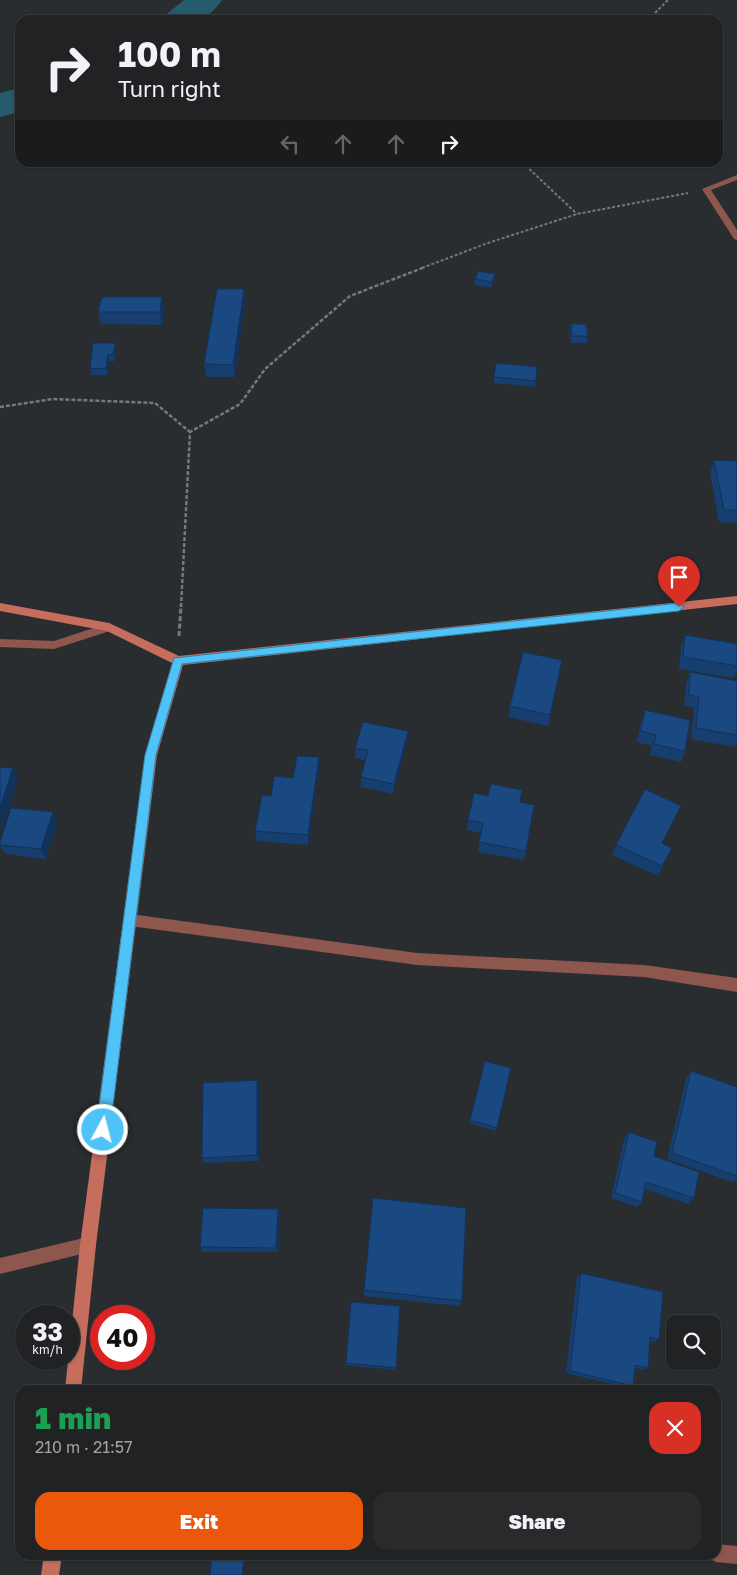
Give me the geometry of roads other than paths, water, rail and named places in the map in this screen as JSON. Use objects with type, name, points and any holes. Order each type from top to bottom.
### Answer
[{"type":"street","points":[[737,177],[706,189],[737,237]]},
{"type":"street","points":[[0,607],[109,628],[178,660],[737,600]]},
{"type":"street","points":[[0,642],[54,645],[109,628]]},
{"type":"street","points":[[74,1385],[88,1245],[151,755],[178,660]]},
{"type":"street","points":[[130,920],[417,959],[644,971],[737,985]]},
{"type":"street","points":[[0,1266],[88,1245]]},
{"type":"street","points":[[721,1553],[737,1555]]},
{"type":"street","points":[[50,1575],[52,1560]]},
{"type":"waterway","points":[[186,15],[205,0]]},
{"type":"waterway","points":[[0,106],[15,101]]}]
